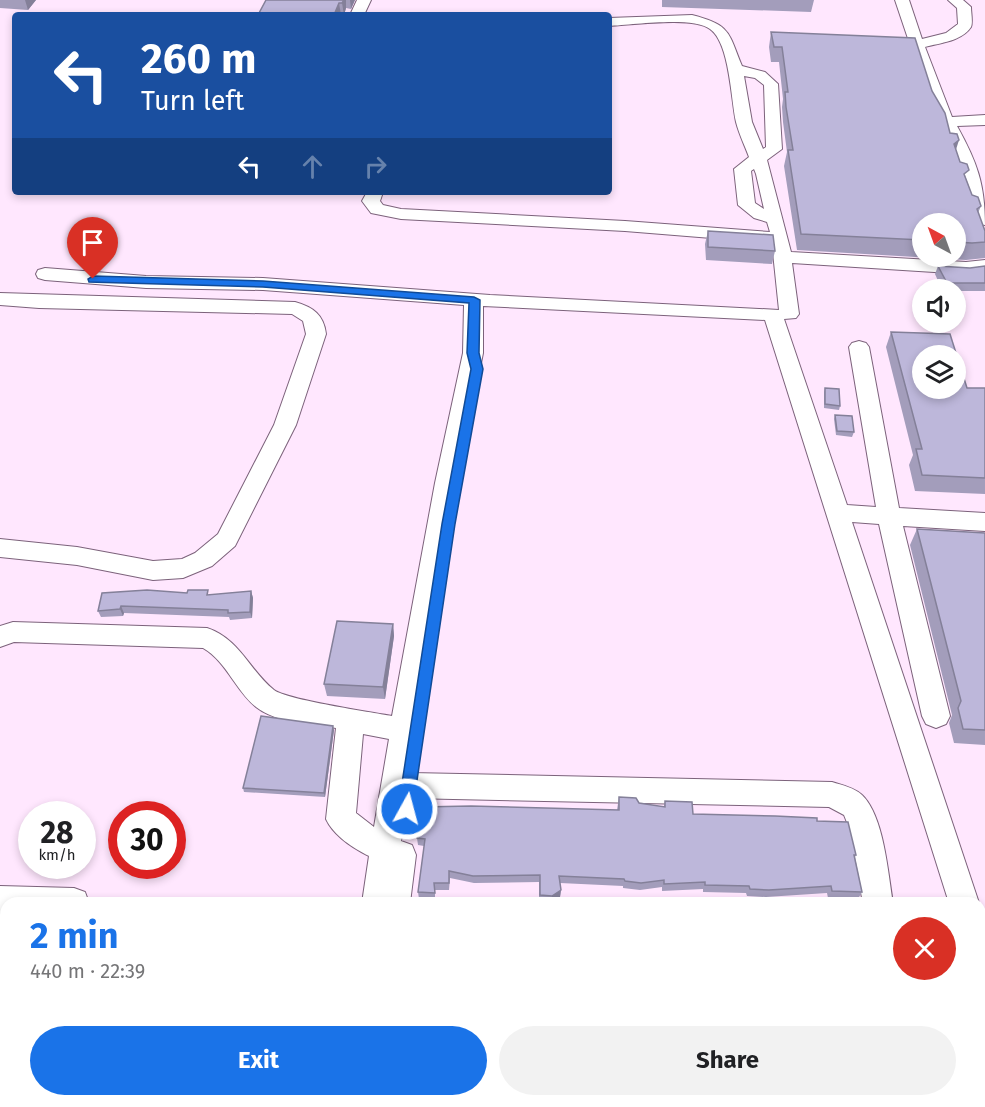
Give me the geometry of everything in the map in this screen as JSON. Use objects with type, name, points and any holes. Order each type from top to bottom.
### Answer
[{"type":"street","points":[[902,0],[939,107],[963,152],[985,220]]},
{"type":"street","points":[[919,44],[951,36],[965,25],[964,6],[956,0]]},
{"type":"street","points":[[612,16],[615,6]]},
{"type":"street","points":[[612,22],[683,19],[698,20],[715,26],[723,36],[736,70],[744,122],[759,159]]},
{"type":"street","points":[[736,70],[756,74],[768,80],[774,122],[774,149],[742,169],[747,205],[760,214],[774,218],[782,248],[789,314]]},
{"type":"street","points":[[947,122],[985,120]]},
{"type":"street","points":[[744,122],[774,122]]},
{"type":"street","points":[[373,195],[372,205],[385,212],[625,226],[782,248],[966,268],[985,266]]},
{"type":"street","points":[[45,274],[146,282],[263,284],[474,300],[773,314],[962,897]]},
{"type":"street","points":[[0,299],[39,302],[295,308],[309,313],[315,322],[316,334],[285,425],[227,540],[211,555],[196,564],[176,570],[158,571],[51,551],[0,548]]},
{"type":"street","points":[[378,897],[386,849],[403,785],[450,484],[466,412],[473,353],[474,300]]},
{"type":"street","points":[[860,346],[889,517],[936,716]]},
{"type":"street","points":[[836,513],[985,522]]},
{"type":"street","points":[[0,637],[13,632],[207,638],[217,642],[226,650],[267,700],[294,710],[405,730]]},
{"type":"street","points":[[395,897],[405,730],[421,659]]},
{"type":"street","points":[[351,720],[341,819],[368,840],[386,849]]},
{"type":"street","points":[[403,785],[829,794],[842,797],[854,807],[862,820],[877,897]]},
{"type":"building","points":[[266,0],[344,0],[339,3],[335,12],[260,12]]},
{"type":"building","points":[[771,32],[915,38],[932,91],[945,113],[950,133],[957,134],[959,140],[954,144],[960,162],[967,164],[969,170],[964,174],[972,195],[978,197],[981,206],[977,209],[985,231],[985,242],[966,243],[966,213],[912,213],[912,240],[801,234],[788,150],[793,150],[786,107],[785,92],[788,92],[782,47],[774,47]]},
{"type":"building","points":[[708,231],[773,235],[775,251],[708,247]]},
{"type":"building","points":[[985,266],[985,283],[966,283],[966,279],[945,279],[939,267]]},
{"type":"building","points":[[891,332],[950,334],[953,345],[912,345],[912,399],[966,399],[966,385],[967,388],[985,388],[985,478],[922,475],[916,449],[922,449]]},
{"type":"building","points":[[825,388],[839,389],[840,406],[825,404]]},
{"type":"building","points":[[835,415],[852,416],[854,432],[837,431]]},
{"type":"building","points":[[917,529],[985,533],[985,730],[963,729],[958,708],[961,701]]},
{"type":"building","points":[[147,590],[187,593],[188,590],[208,590],[207,595],[251,591],[250,612],[228,613],[228,610],[121,606],[120,609],[98,611],[102,593]]},
{"type":"building","points":[[337,621],[393,624],[383,687],[324,684]]},
{"type":"building","points":[[261,716],[333,726],[324,793],[243,788]]},
{"type":"building","points":[[619,797],[636,798],[639,803],[665,807],[665,801],[692,802],[693,814],[817,818],[817,821],[848,822],[862,892],[832,891],[831,886],[769,890],[750,889],[749,886],[705,885],[705,882],[664,884],[664,880],[641,883],[624,879],[559,876],[561,890],[552,896],[540,895],[540,875],[473,876],[449,871],[449,883],[434,883],[435,893],[418,892],[425,839],[417,838],[421,807],[619,810]]},
{"type":"route","points":[[93,279],[263,284],[474,300],[473,353],[477,369],[448,524],[407,809]]}]
